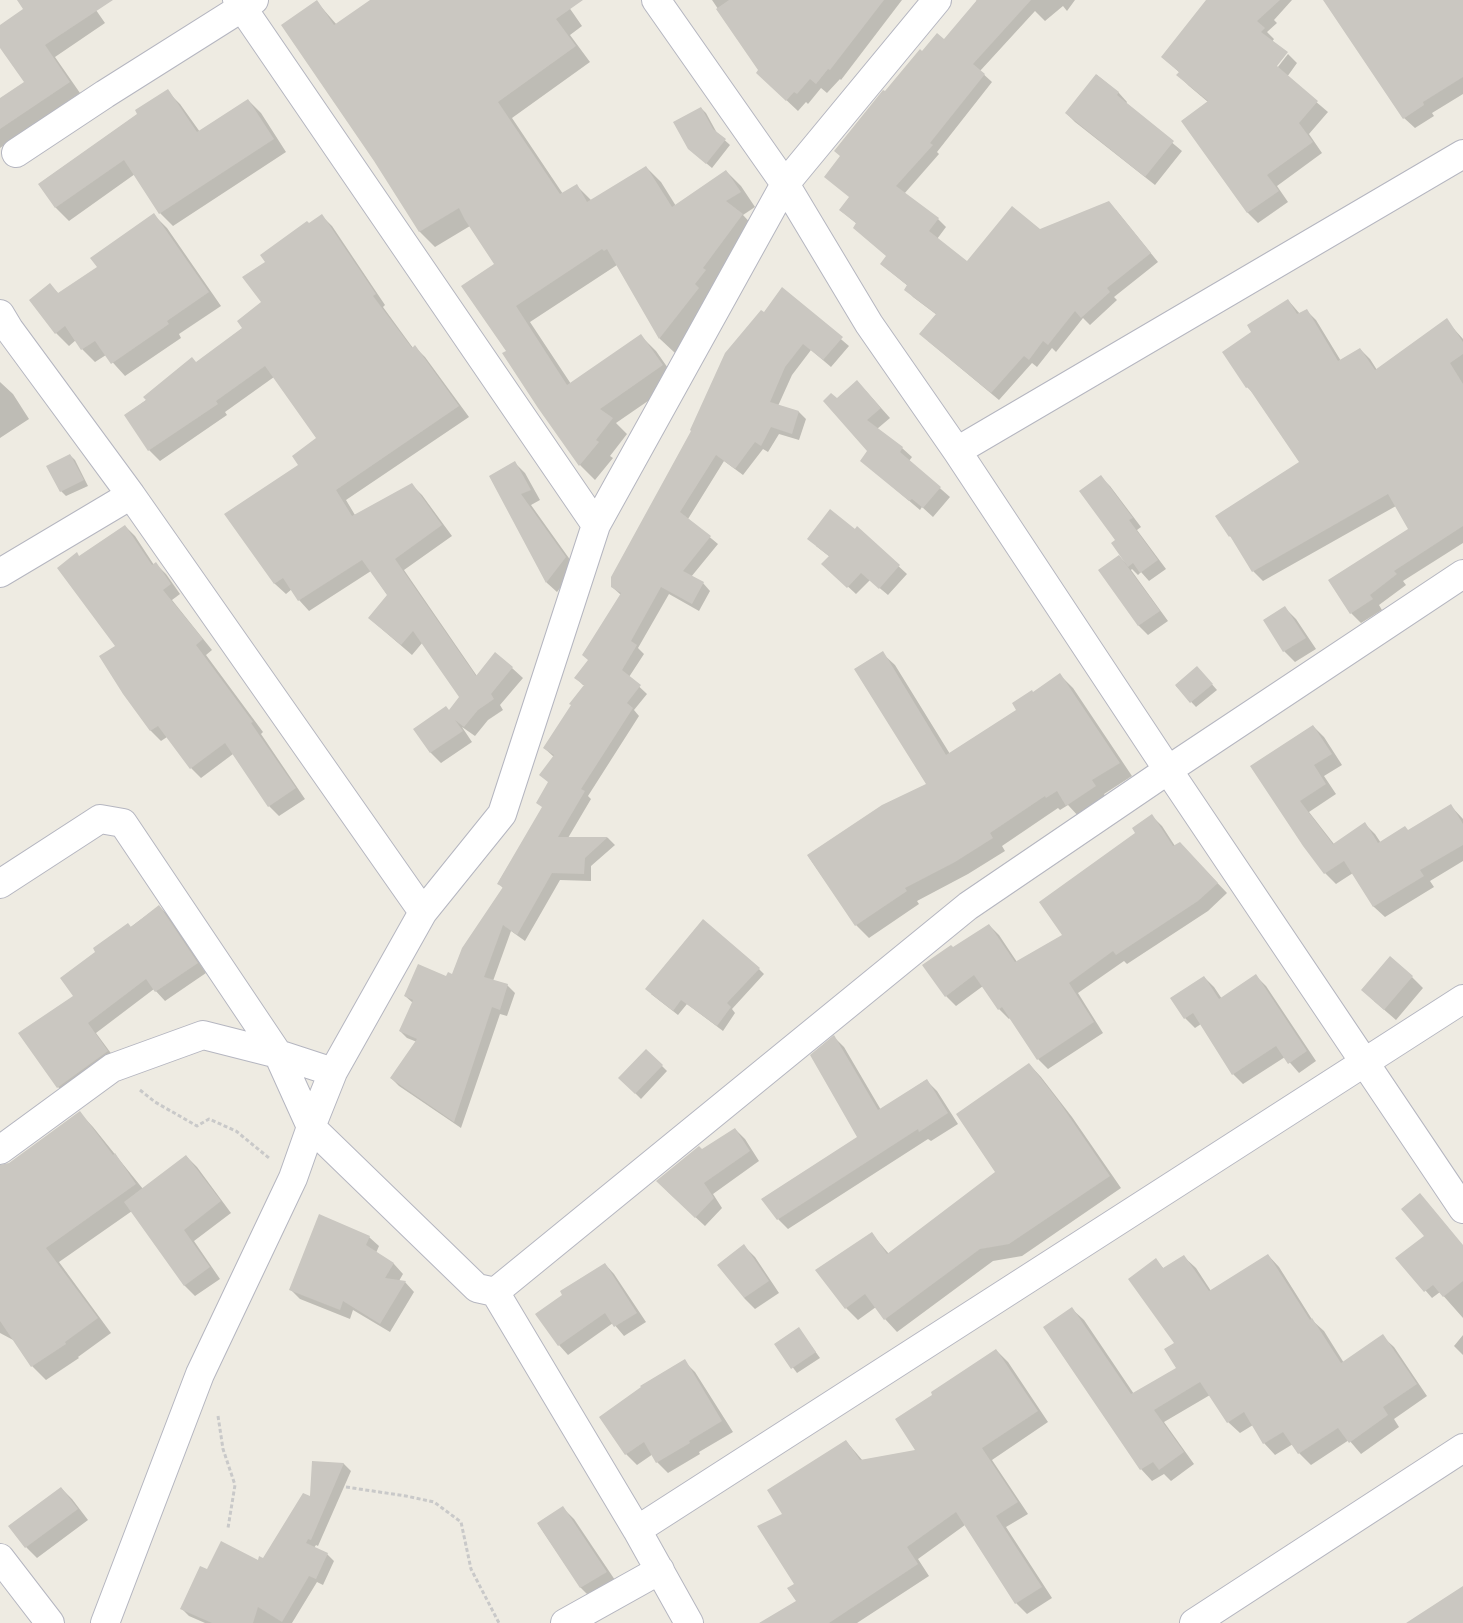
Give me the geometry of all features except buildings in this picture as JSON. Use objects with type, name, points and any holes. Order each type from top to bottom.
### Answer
[{"type":"street","points":[[656,0],[785,184],[870,324],[1463,1209]]},
{"type":"street","points":[[105,1623],[200,1374],[293,1178],[333,1072],[422,912],[502,814],[596,525],[785,184],[937,0]]},
{"type":"street","points":[[16,153],[245,2],[596,525]]},
{"type":"street","points":[[956,451],[1463,154]]},
{"type":"street","points":[[0,314],[130,495],[422,912]]},
{"type":"street","points":[[0,573],[130,495]]},
{"type":"street","points":[[495,1292],[968,906],[1168,770],[1463,574]]},
{"type":"street","points":[[0,884],[100,819],[123,824],[278,1054],[311,1127],[477,1288],[495,1292],[637,1530],[689,1623]]},
{"type":"street","points":[[637,1530],[1463,999]]},
{"type":"street","points":[[0,1150],[112,1068],[203,1035],[278,1054],[333,1072]]},
{"type":"street","points":[[1194,1623],[1463,1448]]},
{"type":"street","points":[[0,1558],[50,1623]]},
{"type":"street","points":[[565,1623],[660,1570]]},
{"type":"path","points":[[112,1068],[155,1102],[197,1126],[209,1119],[236,1131],[293,1178]]},
{"type":"path","points":[[200,1374],[213,1398],[223,1449],[235,1484],[228,1528]]},
{"type":"path","points":[[346,1487],[434,1502],[461,1522],[471,1569],[499,1623]]}]
